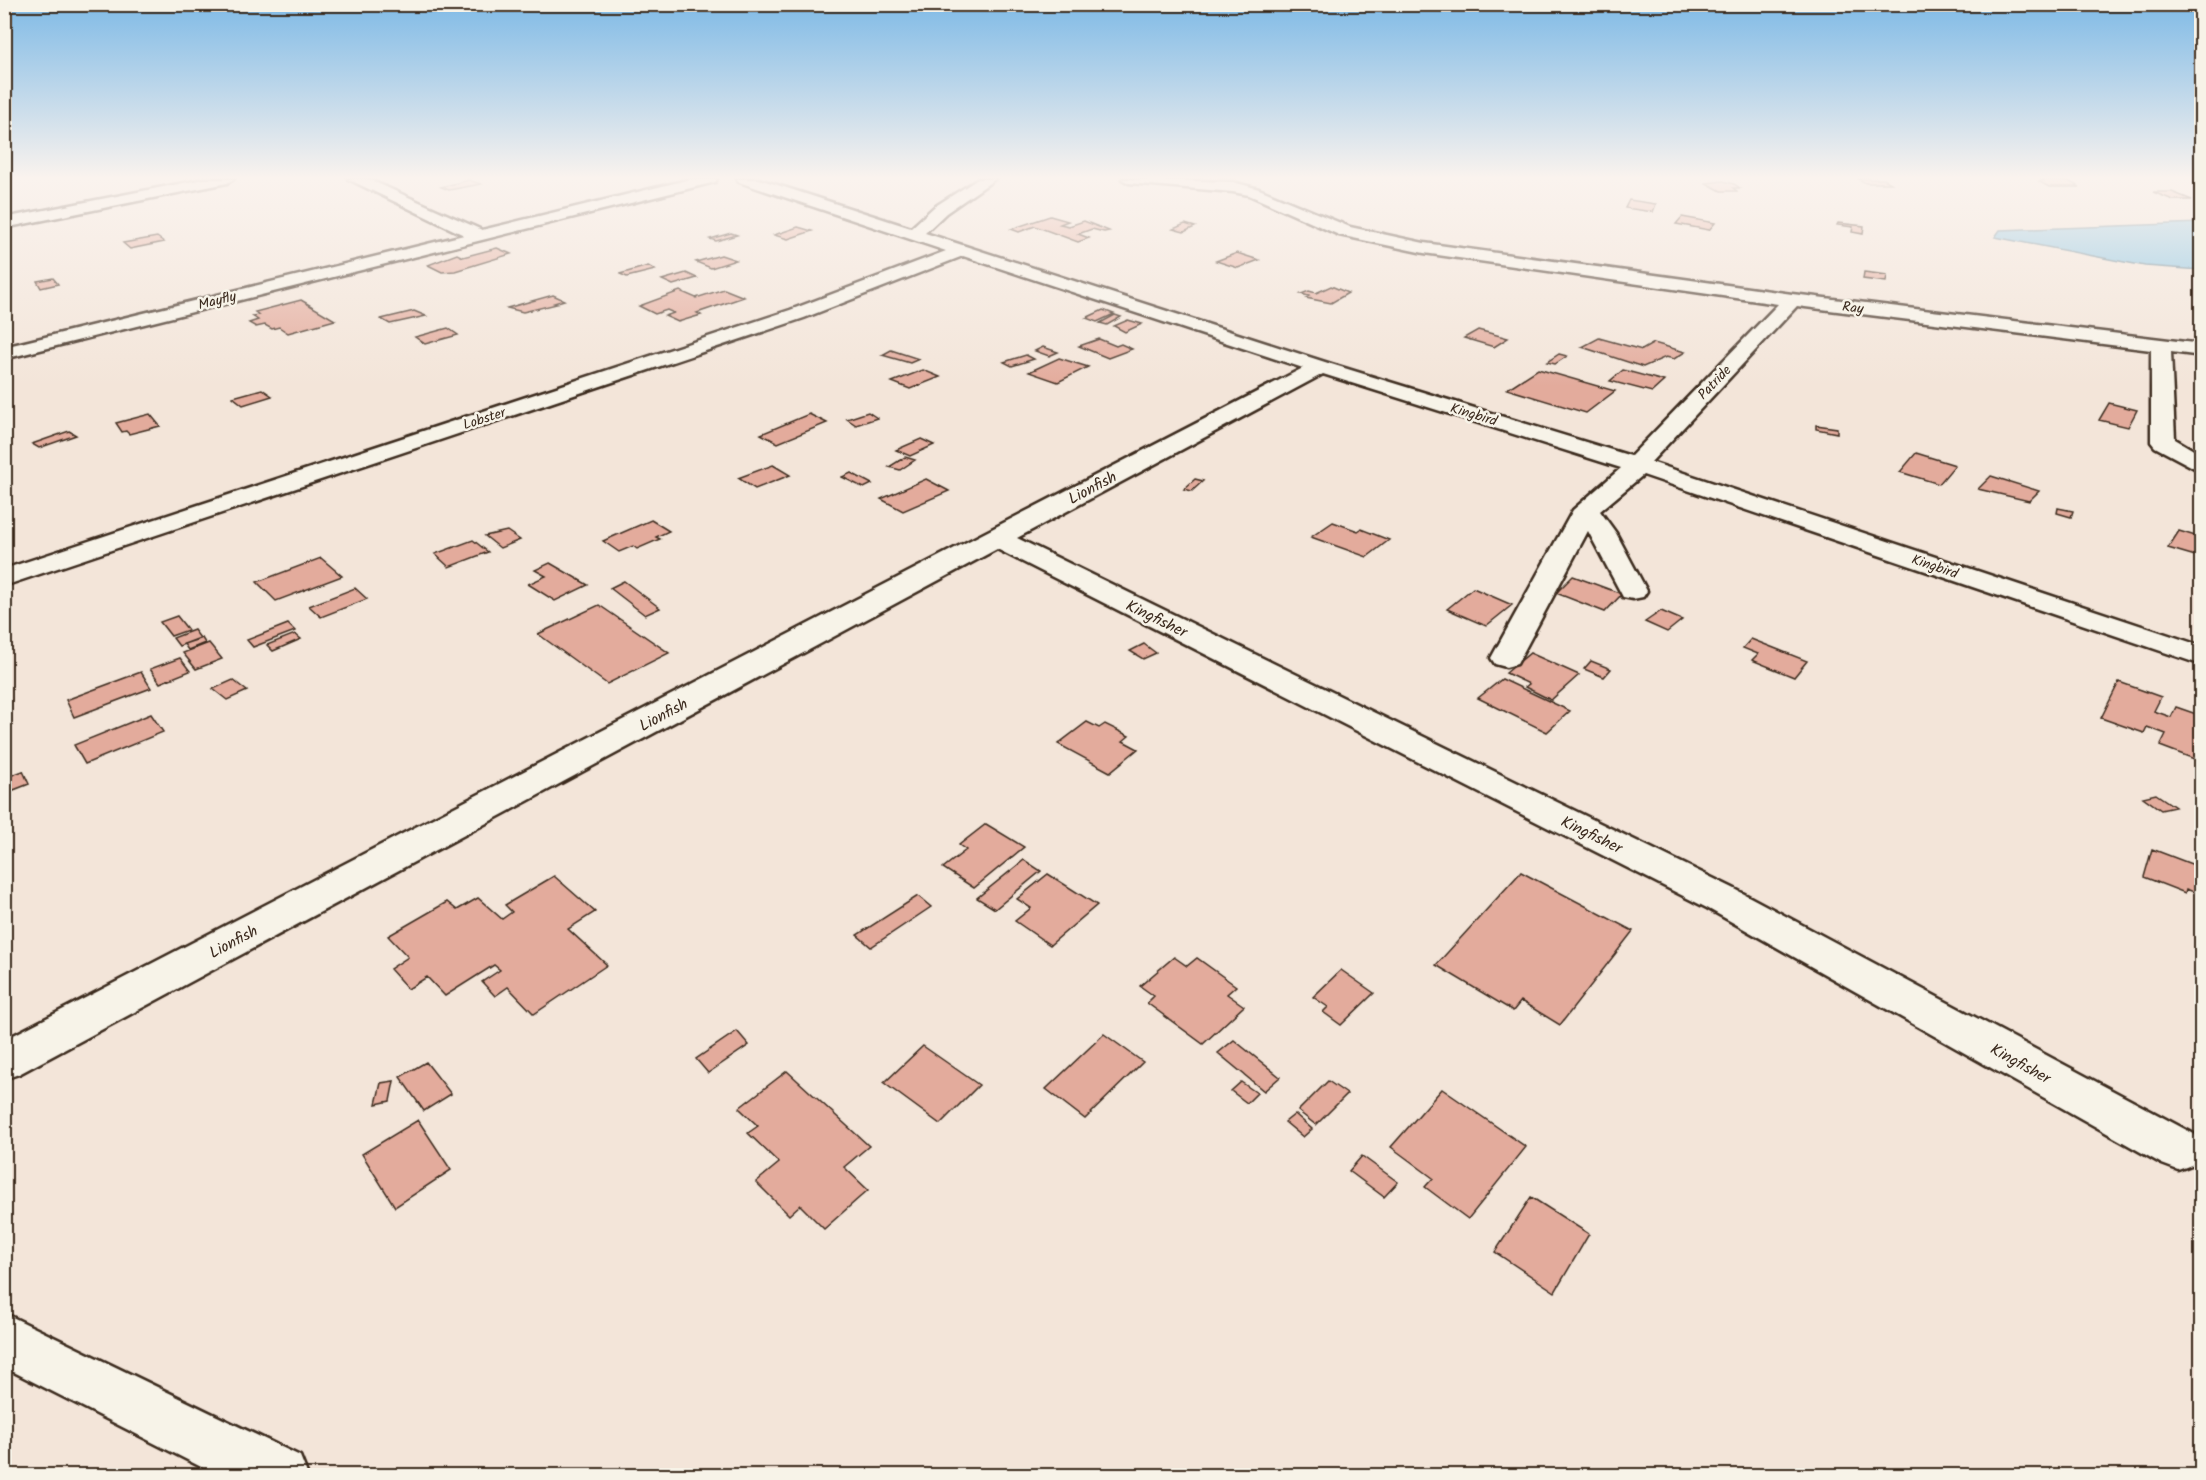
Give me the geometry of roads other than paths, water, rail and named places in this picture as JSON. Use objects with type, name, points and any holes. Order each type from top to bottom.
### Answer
[{"type":"street","name":"Mayfly","points":[[4,352],[425,248]]},
{"type":"street","name":"Kingbird","points":[[954,248],[1637,466],[2202,656]]},
{"type":"street","name":"Ray","points":[[1424,248],[1792,300],[2202,350]]},
{"type":"street","name":"Lobster","points":[[4,578],[797,314],[961,251]]},
{"type":"street","name":"Patride","points":[[1586,510],[1637,466],[1792,300]]},
{"type":"street","points":[[2162,345],[2163,442],[2202,465]]},
{"type":"street","name":"Lionfish","points":[[4,1061],[1321,367]]},
{"type":"street","points":[[1506,658],[1586,510],[1603,533],[1633,591]]},
{"type":"street","name":"Kingfisher","points":[[996,538],[1720,898],[2178,1149]]},
{"type":"street","points":[[4,1339],[280,1476]]},
{"type":"water","points":[[2052,248],[2201,248],[2201,270],[2145,266]]}]
